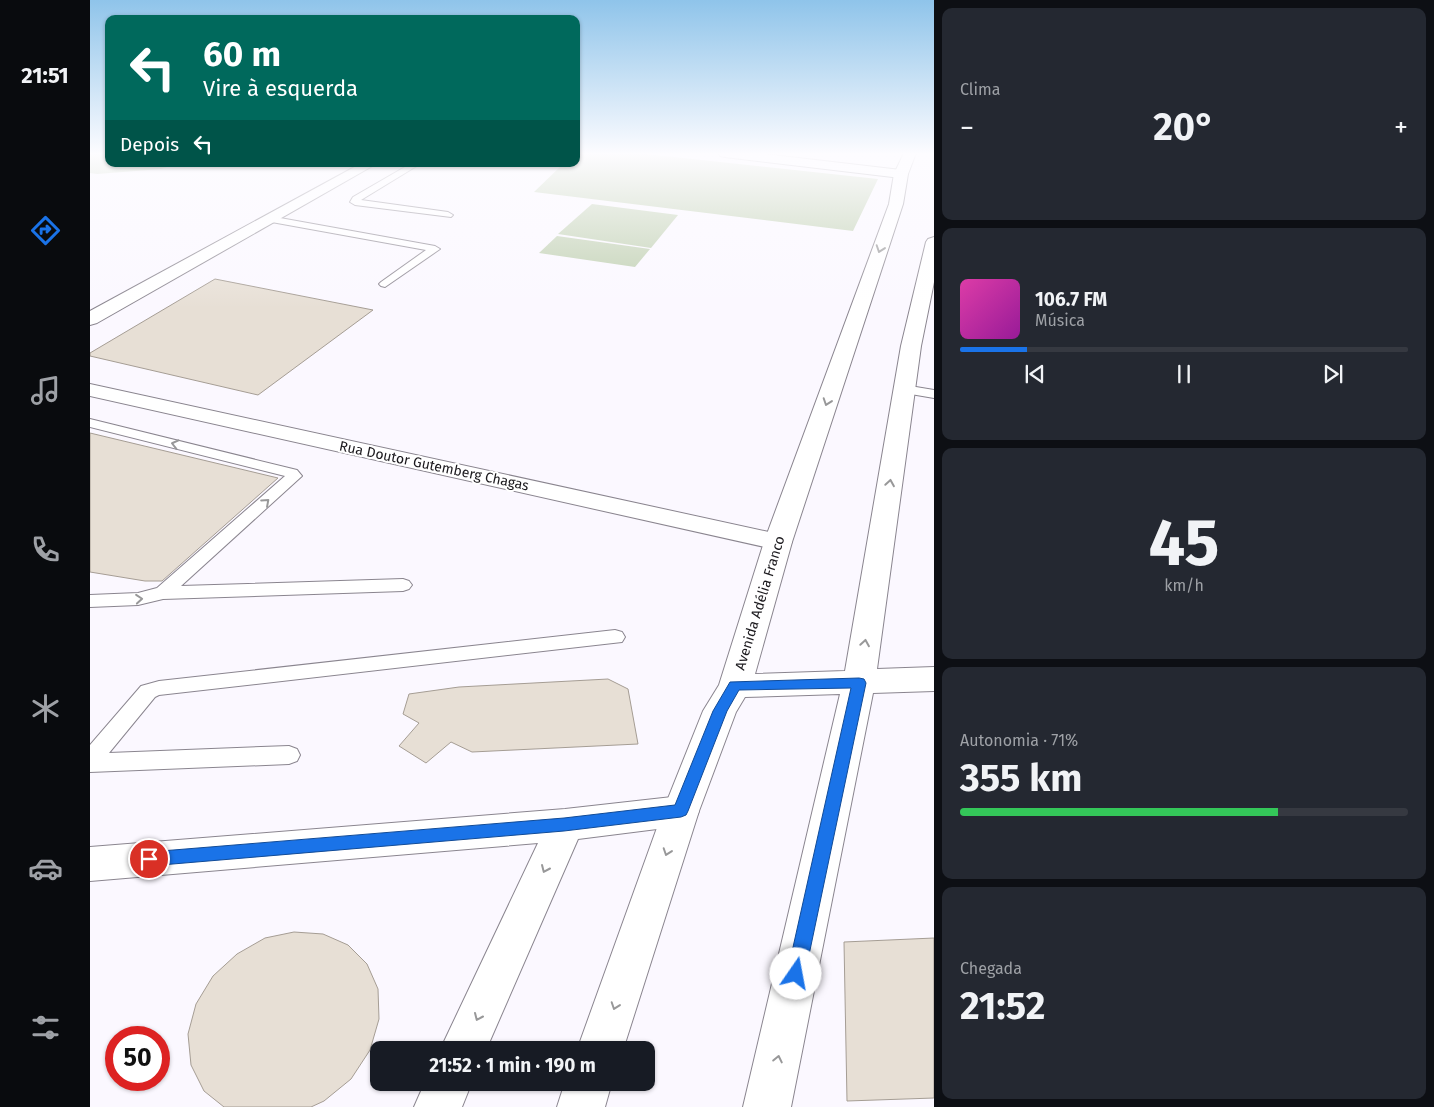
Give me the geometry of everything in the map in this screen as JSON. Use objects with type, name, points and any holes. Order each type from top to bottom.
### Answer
[{"type":"main road","points":[[90,319],[295,205]]},
{"type":"main road","name":"Avenida Adélia Franco","points":[[603,1041],[681,811],[720,711],[735,686],[778,542],[896,205]]},
{"type":"main road","points":[[767,1107],[859,683],[919,391],[934,242]]},
{"type":"main road","name":"Rua Doutor Gutemberg Chagas","points":[[90,390],[778,542]]},
{"type":"main road","points":[[735,686],[934,679]]},
{"type":"main road","points":[[90,864],[564,825],[681,811]]},
{"type":"main road","points":[[467,1041],[564,825]]},
{"type":"main road","points":[[438,1107],[445,1091]]},
{"type":"main road","points":[[581,1107],[586,1091]]},
{"type":"lane","points":[[376,205],[448,214]]},
{"type":"lane","points":[[269,219],[435,249],[386,284]]},
{"type":"lane","points":[[90,423],[291,473],[294,476],[163,593]]},
{"type":"lane","points":[[90,601],[138,599],[163,593],[403,586]]},
{"type":"lane","points":[[90,762],[148,691],[158,688],[615,637]]},
{"type":"lane","points":[[90,762],[289,755]]},
{"type":"green space","points":[[591,205],[678,215],[651,248],[558,234]]},
{"type":"green space","points":[[638,205],[866,205],[853,231]]},
{"type":"green space","points":[[557,236],[650,249],[635,267],[539,253]]},
{"type":"building","points":[[215,279],[373,310],[258,395],[90,356],[90,353]]},
{"type":"building","points":[[90,433],[278,478],[162,581],[145,581],[90,572]]},
{"type":"building","points":[[608,679],[628,689],[638,744],[472,752],[451,742],[426,763],[399,746],[419,723],[403,714],[409,694],[459,687]]},
{"type":"building","points":[[294,932],[323,934],[348,945],[367,964],[378,989],[379,1019],[373,1041],[370,1041],[370,1050],[351,1079],[324,1101],[311,1107],[224,1107],[204,1091],[191,1065],[188,1034],[196,1004],[213,976],[237,954],[265,938]]},
{"type":"building","points":[[934,938],[934,1098],[847,1101],[844,942]]},
{"type":"route","points":[[149,859],[564,825],[681,811],[720,711],[735,686],[859,683],[796,974]]}]
